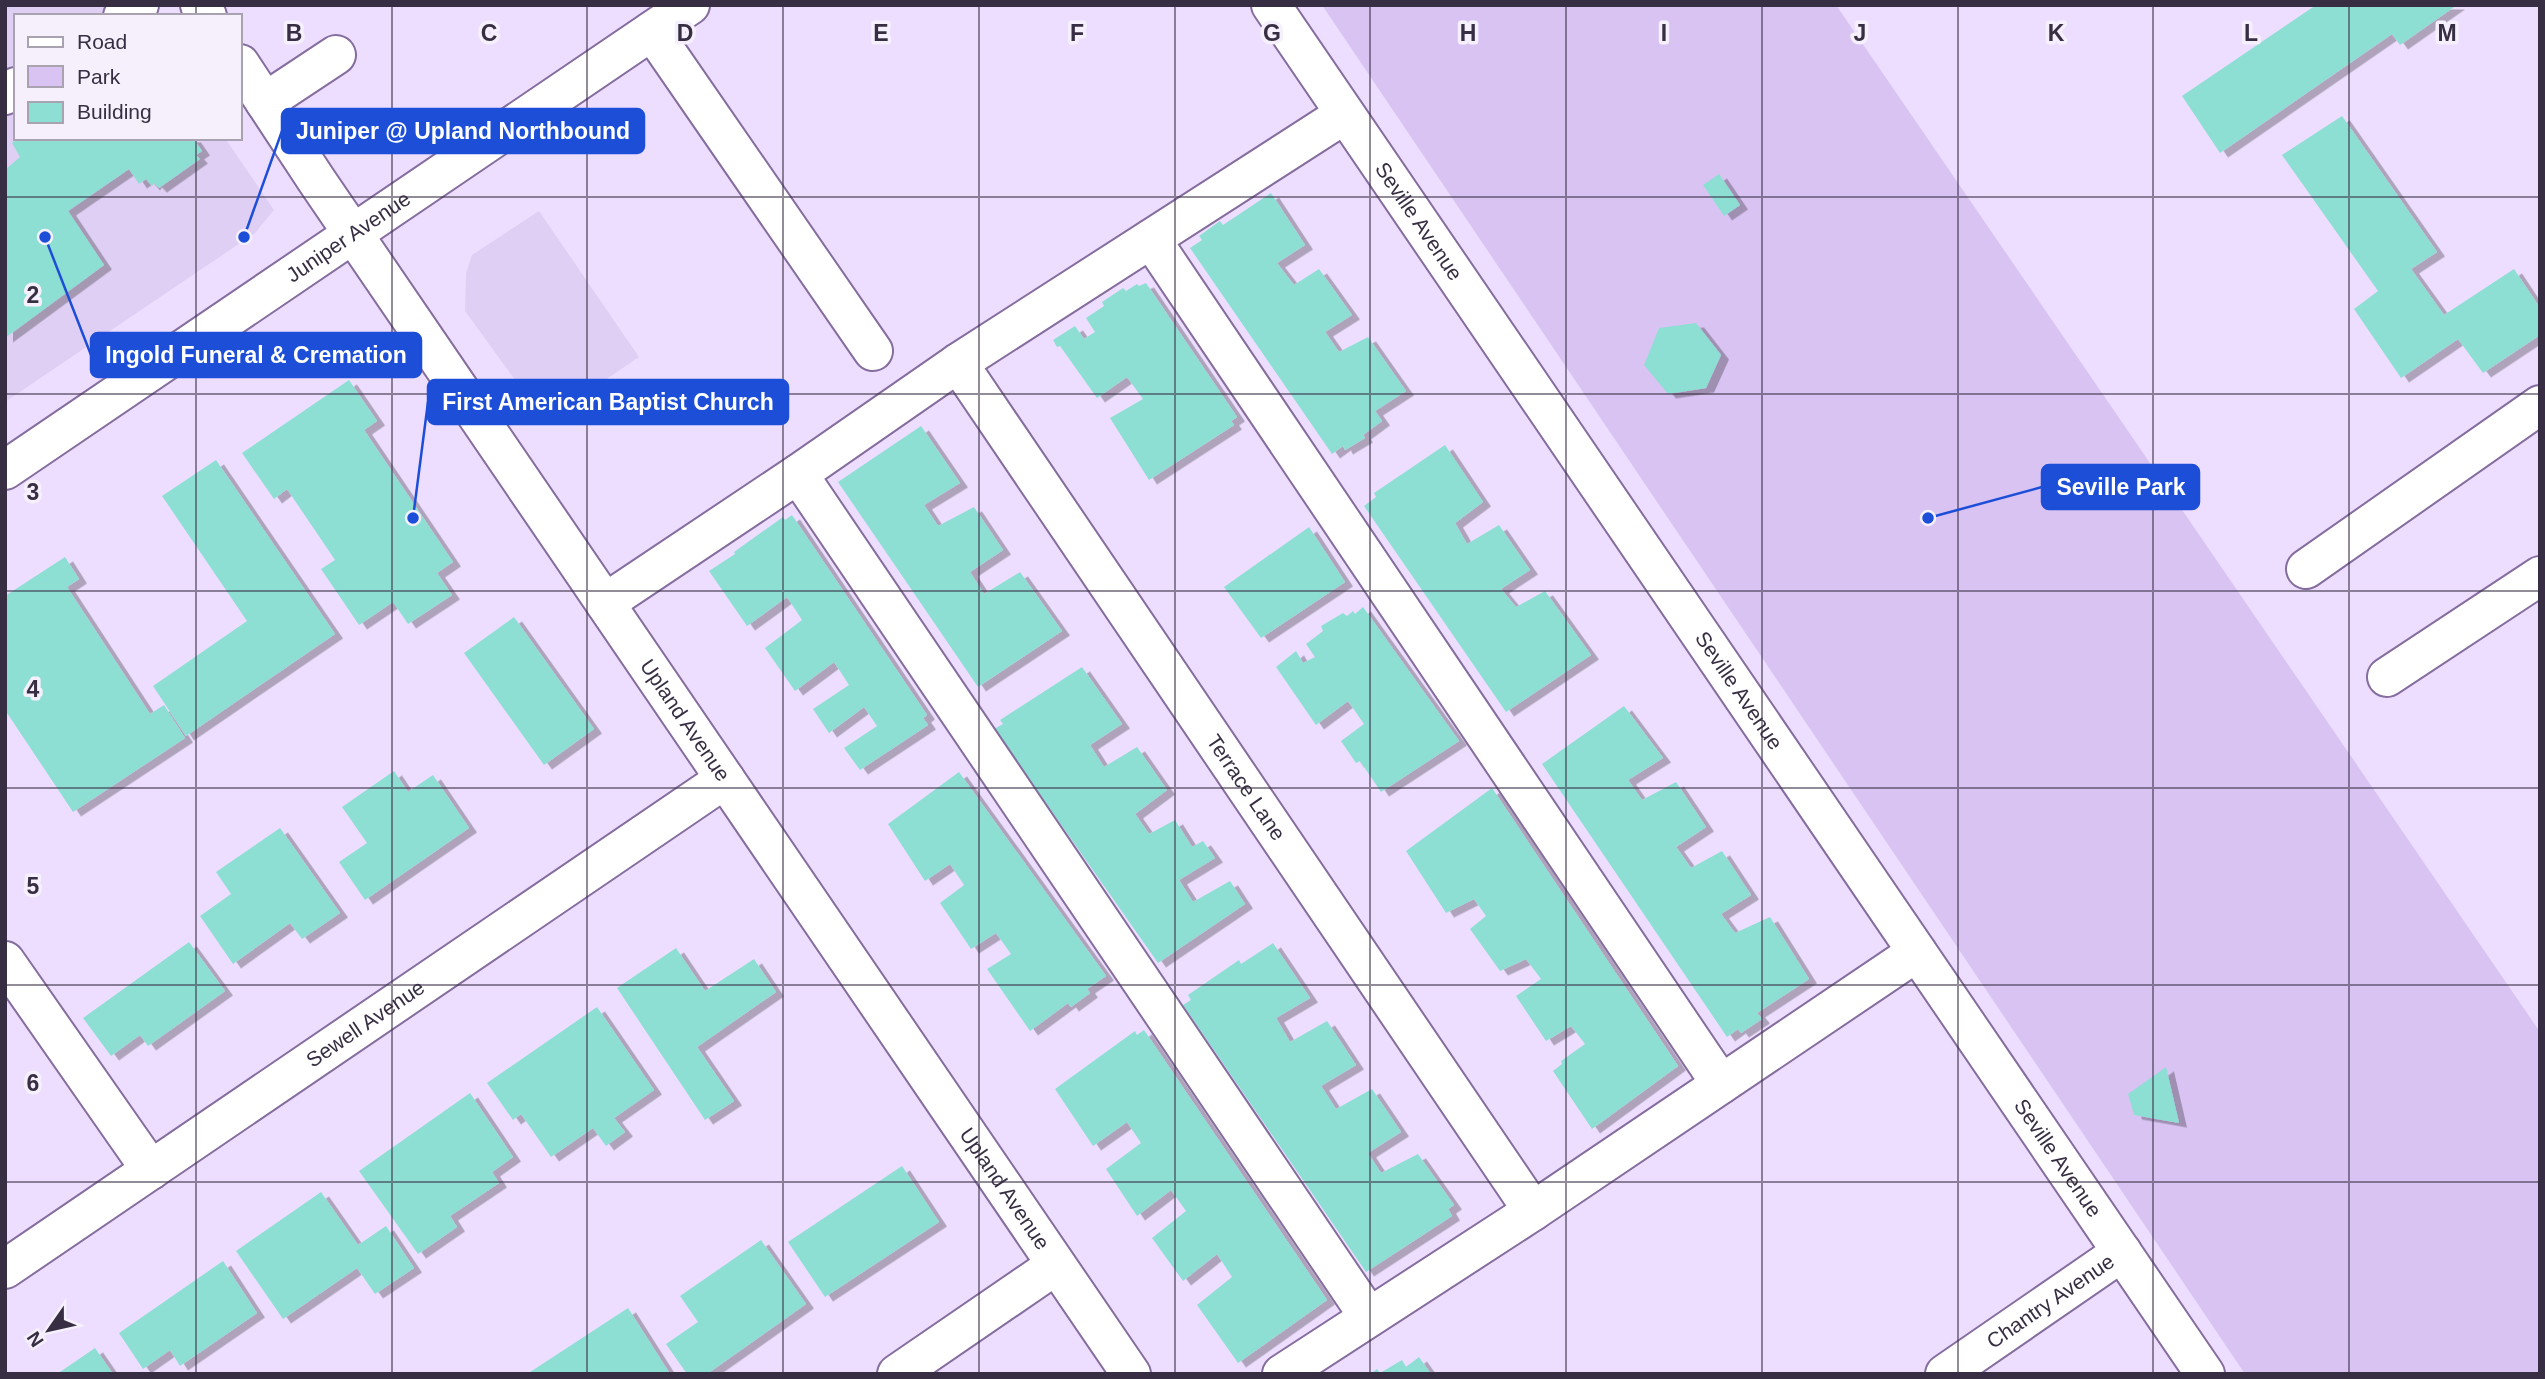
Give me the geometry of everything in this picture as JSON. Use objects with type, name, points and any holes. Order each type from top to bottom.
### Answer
[{"type":"street","name":"Juniper Avenue","points":[[5,470],[690,5]]},
{"type":"street","name":"Seville Avenue","points":[[1271,5],[2205,1374]]},
{"type":"street","points":[[652,31],[873,351]]},
{"type":"street","points":[[265,102],[336,55]]},
{"type":"street","name":"Upland Avenue","points":[[242,67],[1131,1374]]},
{"type":"street","points":[[605,603],[958,363],[1345,114]]},
{"type":"street","points":[[1151,239],[1721,1084]]},
{"type":"street","name":"Terrace Lane","points":[[958,363],[1533,1211]]},
{"type":"street","points":[[2306,569],[2540,405]]},
{"type":"street","points":[[798,474],[1369,1317]]},
{"type":"street","points":[[2387,677],[2540,576]]},
{"type":"street","name":"Sewell Avenue","points":[[5,1269],[726,779]]},
{"type":"street","points":[[1282,1374],[1533,1211],[1917,952]]},
{"type":"street","points":[[5,961],[151,1170]]},
{"type":"street","name":"Chantry Avenue","points":[[1945,1374],[2122,1252]]},
{"type":"street","points":[[897,1374],[1056,1265]]},
{"type":"shaded area","points":[[5,5],[135,5],[141,14],[14,14],[14,140],[226,140],[274,210],[255,233],[5,402]]},
{"type":"shaded area","points":[[539,211],[639,357],[545,421],[465,311],[466,273],[472,255]]},
{"type":"green space","points":[[1322,5],[1836,5],[2540,1032],[2540,1374],[2245,1374]]},
{"type":"building","points":[[2316,5],[2457,5],[2400,45],[2392,34],[2220,153],[2182,96]]},
{"type":"building","points":[[2342,116],[2437,252],[2411,269],[2444,315],[2514,269],[2540,308],[2540,335],[2483,373],[2458,339],[2401,378],[2354,309],[2378,291],[2282,155]]},
{"type":"building","points":[[16,140],[194,140],[202,151],[196,155],[200,159],[159,188],[154,183],[152,186],[146,179],[139,184],[129,169],[68,211],[104,265],[5,338],[5,170],[20,157],[12,143]]},
{"type":"building","points":[[1719,174],[1740,205],[1724,216],[1703,185]]},
{"type":"building","points":[[1271,193],[1305,245],[1277,263],[1294,285],[1319,269],[1352,315],[1325,332],[1339,352],[1368,337],[1406,391],[1375,411],[1382,421],[1363,435],[1365,438],[1345,450],[1343,446],[1332,454],[1190,248],[1202,240],[1199,236],[1220,221],[1223,225]]},
{"type":"building","points":[[1146,283],[1237,417],[1231,421],[1234,425],[1149,480],[1110,418],[1143,399],[1127,377],[1097,398],[1053,340],[1075,326],[1084,339],[1095,332],[1086,318],[1104,306],[1102,302],[1123,288],[1126,291],[1137,284],[1139,286]]},
{"type":"building","points":[[1696,323],[1721,355],[1706,388],[1668,394],[1644,365],[1659,328]]},
{"type":"building","points":[[349,380],[377,421],[364,430],[453,562],[437,573],[452,595],[408,624],[393,602],[359,625],[321,569],[335,560],[287,489],[274,499],[242,453]]},
{"type":"building","points":[[921,426],[960,483],[924,505],[938,526],[974,507],[1003,550],[970,572],[984,594],[1020,572],[1062,631],[978,687],[838,482]]},
{"type":"building","points":[[1445,445],[1483,502],[1455,523],[1467,544],[1499,525],[1530,570],[1501,589],[1516,607],[1545,591],[1591,655],[1506,712],[1364,506],[1376,497],[1374,493]]},
{"type":"building","points":[[216,460],[335,634],[186,736],[153,686],[247,621],[162,496]]},
{"type":"building","points":[[792,515],[927,715],[923,718],[928,725],[860,770],[844,748],[877,726],[864,707],[829,733],[813,709],[849,685],[834,662],[795,691],[765,648],[802,620],[787,597],[747,626],[709,571],[783,517],[785,520]]},
{"type":"building","points":[[1309,527],[1345,582],[1261,638],[1224,587]]},
{"type":"building","points":[[65,557],[79,579],[67,587],[150,714],[164,705],[185,738],[73,812],[5,710],[5,596]]},
{"type":"building","points":[[1363,607],[1459,741],[1381,792],[1360,761],[1356,763],[1341,741],[1364,724],[1348,701],[1316,725],[1276,667],[1296,651],[1303,663],[1315,657],[1306,644],[1323,631],[1321,626],[1343,613],[1347,616],[1353,611],[1355,614]]},
{"type":"building","points":[[514,617],[594,729],[544,765],[464,653]]},
{"type":"building","points":[[1082,667],[1122,724],[1090,745],[1104,767],[1137,747],[1167,790],[1135,814],[1149,834],[1175,820],[1192,847],[1203,841],[1215,858],[1179,880],[1193,902],[1230,881],[1245,904],[1158,963],[994,729],[1003,724],[1000,720]]},
{"type":"building","points":[[1624,706],[1663,758],[1628,780],[1642,800],[1676,782],[1706,827],[1676,847],[1691,868],[1722,851],[1751,895],[1721,914],[1735,933],[1770,917],[1809,979],[1757,1013],[1762,1019],[1741,1033],[1738,1029],[1727,1037],[1542,764]]},
{"type":"building","points":[[394,771],[408,792],[433,775],[469,828],[365,900],[339,862],[367,843],[342,807]]},
{"type":"building","points":[[959,772],[1106,976],[1087,989],[1090,993],[1071,1007],[1068,1003],[1030,1031],[987,969],[1011,954],[996,933],[971,949],[940,903],[964,885],[950,864],[925,881],[888,824]]},
{"type":"building","points":[[1492,788],[1678,1066],[1592,1129],[1553,1071],[1562,1064],[1561,1061],[1585,1044],[1571,1026],[1546,1041],[1516,996],[1541,979],[1526,959],[1500,971],[1470,929],[1486,916],[1474,899],[1446,913],[1406,851]]},
{"type":"building","points":[[280,828],[340,913],[302,939],[290,923],[233,964],[200,916],[231,894],[216,872]]},
{"type":"building","points":[[189,942],[225,991],[148,1046],[140,1035],[111,1056],[83,1018]]},
{"type":"building","points":[[1273,943],[1310,998],[1276,1018],[1290,1042],[1327,1021],[1356,1065],[1321,1086],[1336,1109],[1372,1089],[1401,1132],[1368,1153],[1381,1173],[1418,1154],[1454,1205],[1448,1209],[1452,1216],[1366,1272],[1183,1005],[1191,1000],[1188,995],[1239,960],[1241,964]]},
{"type":"building","points":[[676,948],[705,991],[754,959],[776,992],[697,1047],[734,1101],[705,1120],[617,988]]},
{"type":"building","points":[[597,1007],[654,1090],[614,1118],[625,1132],[606,1146],[593,1128],[551,1157],[521,1114],[513,1120],[487,1083]]},
{"type":"building","points":[[1144,1030],[1327,1300],[1238,1363],[1197,1305],[1232,1277],[1217,1254],[1183,1281],[1152,1238],[1186,1211],[1171,1190],[1137,1216],[1106,1169],[1141,1143],[1127,1122],[1093,1146],[1055,1089],[1135,1031],[1137,1035]]},
{"type":"building","points":[[2166,1067],[2179,1123],[2134,1115],[2128,1094]]},
{"type":"building","points":[[470,1093],[513,1157],[492,1172],[499,1183],[450,1216],[457,1227],[418,1254],[359,1171]]},
{"type":"building","points":[[902,1166],[939,1222],[825,1297],[788,1242]]},
{"type":"building","points":[[321,1192],[358,1245],[386,1226],[414,1268],[375,1294],[357,1268],[283,1319],[236,1251]]},
{"type":"building","points":[[761,1240],[806,1304],[707,1374],[687,1374],[666,1344],[698,1322],[680,1296]]},
{"type":"building","points":[[223,1261],[257,1313],[180,1366],[170,1350],[143,1369],[119,1333]]},
{"type":"building","points":[[628,1308],[670,1374],[527,1374]]},
{"type":"building","points":[[95,1348],[113,1374],[57,1374]]},
{"type":"building","points":[[1419,1357],[1431,1374],[1370,1374],[1377,1369],[1380,1373],[1402,1360],[1406,1367]]},
{"type":"place","name":"Ingold Funeral & Cremation","points":[[45,237]]},
{"type":"place","name":"Juniper @ Upland Northbound","points":[[244,237]]},
{"type":"place","name":"First American Baptist Church","points":[[413,518]]},
{"type":"place","name":"Seville Park","points":[[1928,518]]}]
